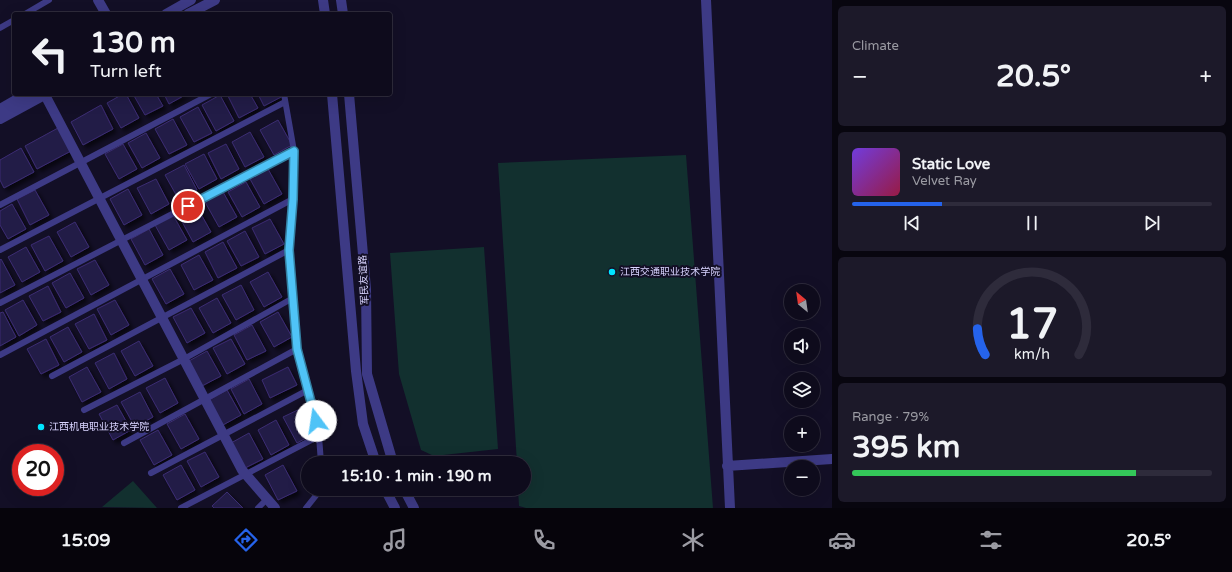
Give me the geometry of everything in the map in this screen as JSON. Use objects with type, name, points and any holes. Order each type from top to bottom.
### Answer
[{"type":"street","points":[[98,0],[105,12]]},
{"type":"street","points":[[170,12],[191,0]]},
{"type":"street","points":[[192,12],[215,0]]},
{"type":"street","points":[[323,0],[325,12]]},
{"type":"street","points":[[342,0],[343,12]]},
{"type":"street","points":[[706,0],[730,508]]},
{"type":"street","points":[[0,109],[23,96]]},
{"type":"street","points":[[0,119],[42,96]]},
{"type":"street","points":[[47,96],[223,435],[246,474],[275,508]]},
{"type":"street","name":"军民友谊路","points":[[332,96],[356,372],[363,424],[374,456]]},
{"type":"street","name":"军民友谊路","points":[[349,96],[366,289],[367,374],[391,456]]},
{"type":"street","points":[[728,466],[832,459]]},
{"type":"street","points":[[389,496],[395,508]]},
{"type":"street","points":[[408,496],[414,508]]},
{"type":"lane","points":[[28,12],[49,0]]},
{"type":"lane","points":[[0,28],[12,21]]},
{"type":"lane","points":[[0,205],[207,96]]},
{"type":"lane","points":[[284,96],[294,151],[293,199],[289,250],[297,349],[319,436],[320,456]]},
{"type":"lane","points":[[0,250],[285,102]]},
{"type":"lane","points":[[0,303],[294,151]]},
{"type":"lane","points":[[0,355],[293,199]]},
{"type":"lane","points":[[52,376],[289,250]]},
{"type":"lane","points":[[84,410],[184,359],[293,298]]},
{"type":"lane","points":[[124,443],[297,349]]},
{"type":"lane","points":[[151,473],[308,390]]},
{"type":"lane","points":[[181,508],[319,436]]},
{"type":"lane","points":[[306,508],[316,496]]},
{"type":"lane","points":[[258,508],[267,499]]},
{"type":"green space","points":[[686,155],[713,508],[526,508],[519,506],[518,496],[531,496],[531,456],[517,456],[498,163]]},
{"type":"green space","points":[[484,247],[498,449],[434,456],[421,450],[399,374],[390,253]]},
{"type":"green space","points":[[133,481],[157,508],[102,507]]},
{"type":"building","points":[[119,96],[127,96],[139,118],[121,128],[107,103]]},
{"type":"building","points":[[134,96],[157,96],[163,106],[145,115]]},
{"type":"building","points":[[165,96],[183,96],[169,104]]},
{"type":"building","points":[[221,96],[234,121],[216,131],[202,105]]},
{"type":"building","points":[[228,96],[251,96],[258,108],[239,118]]},
{"type":"building","points":[[259,96],[283,96],[264,106]]},
{"type":"building","points":[[101,105],[113,129],[83,145],[71,122]]},
{"type":"building","points":[[198,107],[212,133],[194,142],[180,117]]},
{"type":"building","points":[[173,119],[187,145],[169,154],[155,129]]},
{"type":"building","points":[[278,120],[292,145],[274,155],[260,130]]},
{"type":"building","points":[[58,128],[71,151],[37,169],[25,146]]},
{"type":"building","points":[[250,132],[264,157],[245,167],[232,142]]},
{"type":"building","points":[[146,133],[160,158],[142,168],[128,143]]},
{"type":"building","points":[[123,144],[137,169],[119,179],[105,154]]},
{"type":"building","points":[[226,144],[239,169],[221,179],[208,153]]},
{"type":"building","points":[[21,148],[34,172],[4,188],[0,180],[0,160]]},
{"type":"building","points":[[204,154],[217,179],[199,189],[185,164]]},
{"type":"building","points":[[184,165],[197,190],[179,200],[165,175]]},
{"type":"building","points":[[268,169],[282,194],[264,204],[250,179]]},
{"type":"building","points":[[156,179],[169,204],[151,214],[137,188]]},
{"type":"building","points":[[246,182],[260,207],[242,217],[228,192]]},
{"type":"building","points":[[128,189],[142,215],[124,225],[110,199]]},
{"type":"building","points":[[35,190],[49,215],[30,225],[17,199]]},
{"type":"building","points":[[223,192],[237,217],[219,227],[205,202]]},
{"type":"building","points":[[12,204],[26,229],[8,239],[0,225],[0,211]]},
{"type":"building","points":[[197,207],[211,232],[193,242],[179,216]]},
{"type":"building","points":[[173,215],[187,240],[169,250],[155,225]]},
{"type":"building","points":[[270,219],[284,244],[265,254],[252,228]]},
{"type":"building","points":[[75,222],[89,247],[71,257],[57,232]]},
{"type":"building","points":[[149,229],[163,255],[145,265],[131,239]]},
{"type":"building","points":[[245,231],[259,257],[241,266],[227,241]]},
{"type":"building","points":[[49,236],[63,261],[45,271],[31,245]]},
{"type":"building","points":[[223,242],[237,268],[218,278],[205,252]]},
{"type":"building","points":[[26,247],[40,272],[22,282],[8,257]]},
{"type":"building","points":[[199,255],[213,280],[194,290],[181,265]]},
{"type":"building","points":[[1,259],[15,285],[0,293],[0,260]]},
{"type":"building","points":[[95,260],[109,285],[91,295],[77,269]]},
{"type":"building","points":[[170,269],[184,294],[166,304],[152,279]]},
{"type":"building","points":[[268,272],[282,297],[264,307],[250,282]]},
{"type":"building","points":[[70,273],[84,298],[66,308],[52,283]]},
{"type":"building","points":[[241,285],[254,310],[236,320],[222,295]]},
{"type":"building","points":[[48,286],[61,312],[43,321],[29,296]]},
{"type":"building","points":[[217,298],[231,323],[213,333],[199,308]]},
{"type":"building","points":[[23,300],[37,325],[19,336],[5,310]]},
{"type":"building","points":[[115,300],[129,325],[111,335],[97,309]]},
{"type":"building","points":[[191,308],[205,333],[187,343],[173,317]]},
{"type":"building","points":[[3,312],[16,337],[0,346],[0,313]]},
{"type":"building","points":[[278,312],[292,337],[274,347],[260,322]]},
{"type":"building","points":[[94,314],[107,340],[89,349],[75,324]]},
{"type":"building","points":[[252,325],[266,351],[247,360],[234,335]]},
{"type":"building","points":[[68,327],[82,352],[64,362],[50,337]]},
{"type":"building","points":[[46,339],[59,365],[41,374],[27,349]]},
{"type":"building","points":[[231,339],[245,364],[227,374],[213,348]]},
{"type":"building","points":[[139,341],[153,366],[135,376],[121,351]]},
{"type":"building","points":[[207,351],[221,376],[202,386],[189,361]]},
{"type":"building","points":[[114,353],[127,379],[109,389],[95,363]]},
{"type":"building","points":[[87,367],[101,392],[82,402],[69,377]]},
{"type":"building","points":[[288,367],[297,385],[270,398],[262,380]]},
{"type":"building","points":[[165,378],[178,403],[160,413],[146,388]]},
{"type":"building","points":[[249,379],[262,404],[244,414],[231,389]]},
{"type":"building","points":[[227,390],[241,415],[223,425],[209,400]]},
{"type":"building","points":[[140,392],[153,417],[135,427],[121,402]]},
{"type":"building","points":[[117,405],[131,430],[113,440],[99,414]]},
{"type":"building","points":[[302,408],[315,433],[297,443],[283,417]]},
{"type":"building","points":[[185,414],[199,439],[181,449],[167,424]]},
{"type":"building","points":[[276,420],[289,445],[271,455],[258,430]]},
{"type":"building","points":[[158,430],[172,455],[154,465],[140,440]]},
{"type":"building","points":[[249,433],[263,459],[245,468],[231,443]]},
{"type":"building","points":[[205,452],[219,477],[201,487],[187,461]]},
{"type":"building","points":[[181,465],[195,490],[177,500],[163,475]]},
{"type":"building","points":[[283,465],[297,491],[278,500],[265,475]]},
{"type":"building","points":[[227,492],[243,508],[214,508],[212,506]]},
{"type":"place","name":"江西交通职业技术学院","points":[[612,272]]},
{"type":"place","name":"江西机电职业技术学院","points":[[41,427]]},
{"type":"route","points":[[188,206],[294,151],[293,199],[289,250],[297,349],[316,421]]}]
